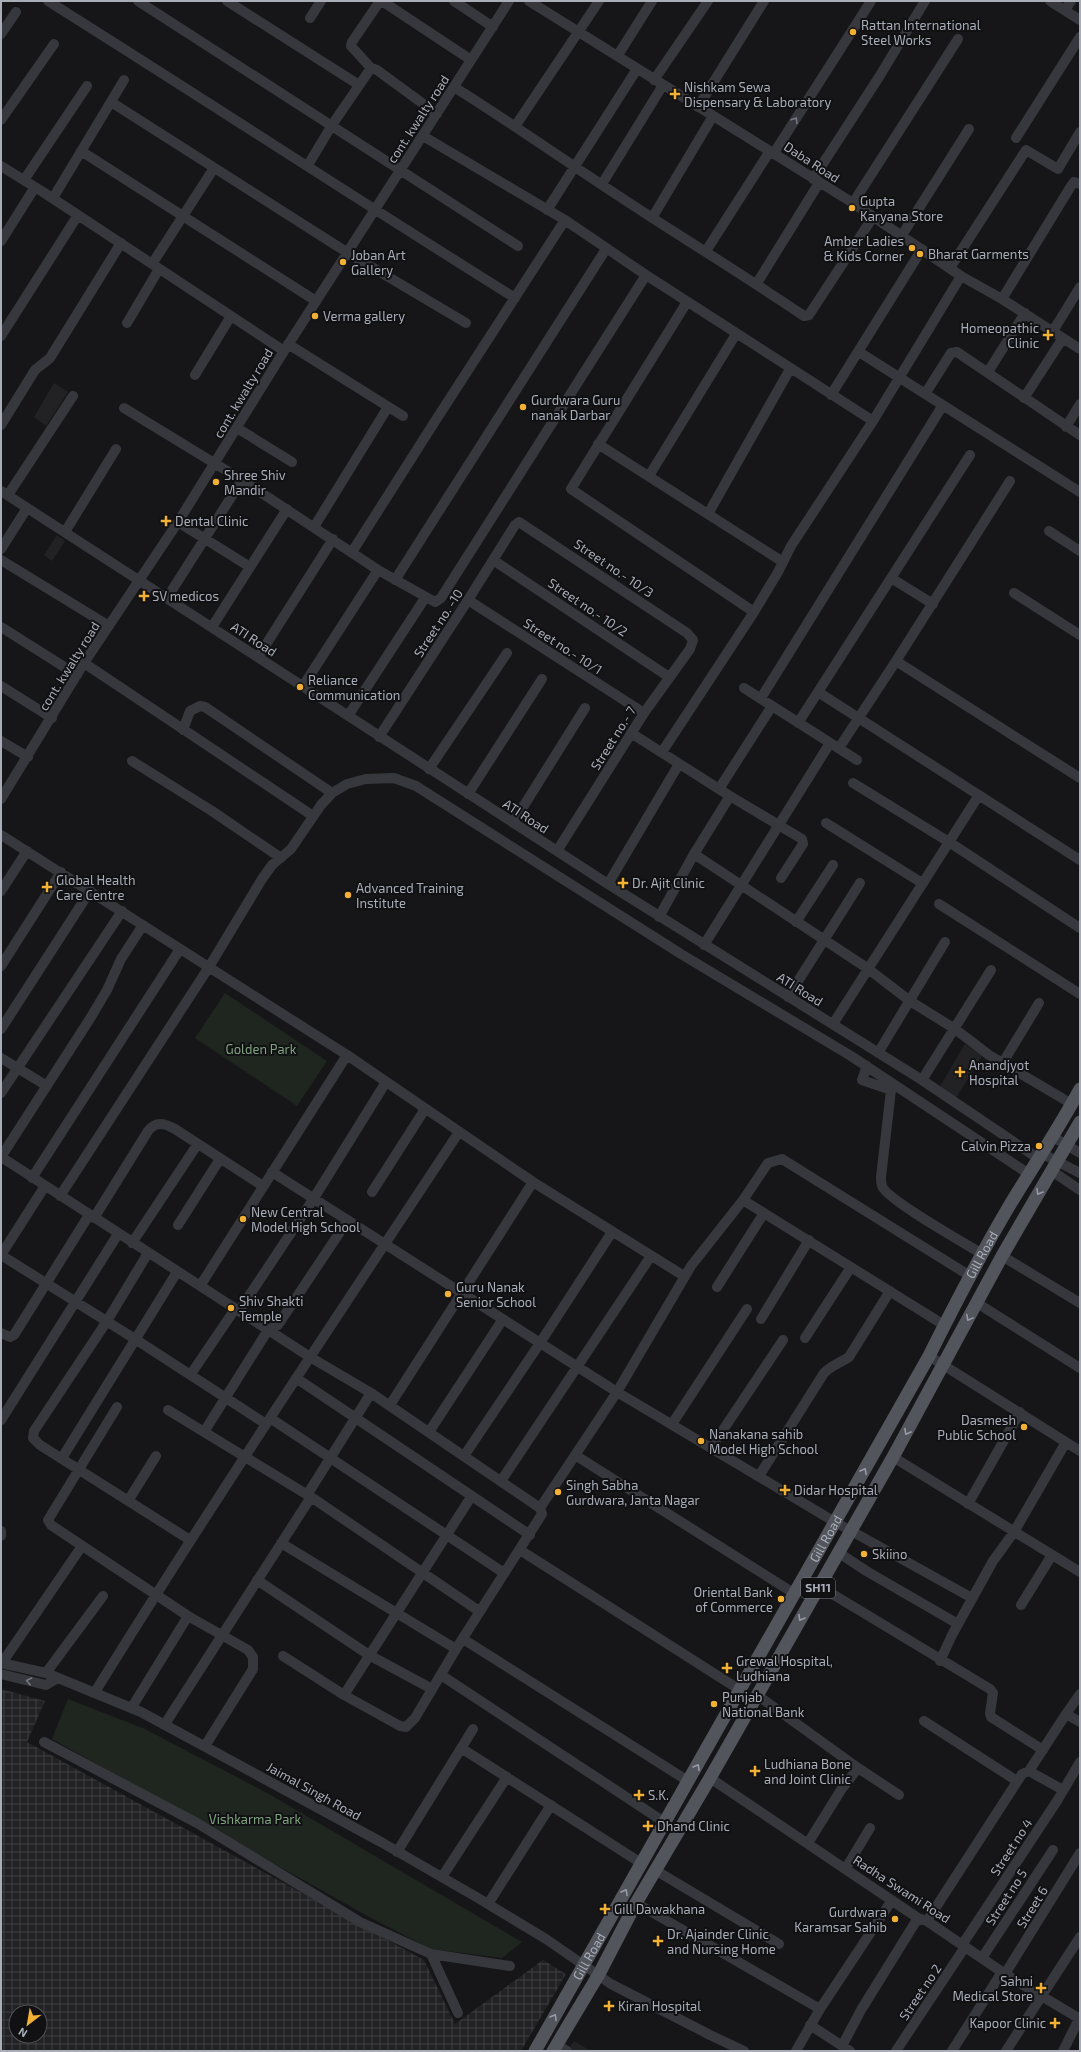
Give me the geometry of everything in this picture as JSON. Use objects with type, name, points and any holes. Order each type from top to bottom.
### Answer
[{"type":"main road","name":"Gill Road","points":[[535,2051],[929,1356],[982,1254],[1029,1174],[1053,1137],[1080,1089]]},
{"type":"main road","name":"Gill Road","points":[[559,2049],[636,1903],[710,1778],[850,1530],[893,1458],[1002,1256],[1080,1122]]},
{"type":"street","points":[[48,1],[308,165],[375,211],[515,298]]},
{"type":"street","points":[[138,1],[518,246]]},
{"type":"street","points":[[227,1],[359,85]]},
{"type":"street","points":[[310,18],[321,1]]},
{"type":"street","points":[[437,114],[377,70],[371,68],[352,48],[351,44],[381,1],[471,60]]},
{"type":"street","points":[[454,1],[493,26]]},
{"type":"street","name":"cont. kwalty road","points":[[1,798],[52,718],[84,663],[141,580],[215,464],[286,348],[509,1]]},
{"type":"street","name":"Daba Road","points":[[529,1],[543,5],[579,32],[618,55],[654,80],[772,152],[902,235],[961,276],[1002,299],[1063,338],[1079,345]]},
{"type":"street","points":[[516,125],[599,1]]},
{"type":"street","points":[[618,55],[652,1]]},
{"type":"street","points":[[654,80],[708,1]]},
{"type":"street","points":[[698,107],[764,1]]},
{"type":"street","points":[[706,251],[871,1]]},
{"type":"street","points":[[757,283],[816,181],[925,1]]},
{"type":"street","points":[[1050,1],[1080,20]]},
{"type":"street","points":[[1065,10],[1071,1]]},
{"type":"street","points":[[1,34],[16,12]]},
{"type":"street","points":[[1016,138],[1080,37]]},
{"type":"street","points":[[853,204],[958,39]]},
{"type":"street","points":[[1,120],[54,44]]},
{"type":"street","points":[[308,165],[332,125],[371,68]]},
{"type":"street","points":[[547,210],[637,69]]},
{"type":"street","points":[[53,198],[124,80]]},
{"type":"street","points":[[602,184],[663,85]]},
{"type":"street","points":[[24,180],[87,86]]},
{"type":"street","points":[[454,87],[516,125],[652,218],[757,283],[804,316],[809,315],[872,217]]},
{"type":"street","points":[[111,102],[348,253],[466,323]]},
{"type":"street","points":[[652,218],[713,116]]},
{"type":"street","points":[[902,235],[969,129]]},
{"type":"street","points":[[950,268],[1026,150],[1058,169],[1080,132]]},
{"type":"street","points":[[422,136],[564,220],[646,276],[873,421]]},
{"type":"street","points":[[81,151],[316,301]]},
{"type":"street","points":[[1,166],[53,198],[231,316],[403,416]]},
{"type":"street","points":[[127,323],[182,216],[214,168]]},
{"type":"street","points":[[1002,299],[1071,186],[1074,182],[1080,184]]},
{"type":"street","points":[[1,241],[35,187]]},
{"type":"street","points":[[1,336],[78,215]]},
{"type":"street","points":[[352,552],[564,220]]},
{"type":"street","points":[[1,425],[35,370],[50,358],[121,243]]},
{"type":"street","points":[[395,580],[606,249]]},
{"type":"street","points":[[831,395],[922,249]]},
{"type":"street","points":[[124,408],[242,480],[378,570],[425,598],[435,602],[441,598],[646,276]]},
{"type":"street","points":[[662,752],[754,612],[791,546],[873,421],[898,377],[961,276]]},
{"type":"street","points":[[1053,331],[1080,287]]},
{"type":"street","points":[[687,302],[571,487],[572,490],[754,612]]},
{"type":"street","points":[[988,372],[1025,313]]},
{"type":"street","points":[[195,375],[231,316]]},
{"type":"street","points":[[649,476],[736,334]]},
{"type":"street","points":[[1024,398],[1063,338]]},
{"type":"street","points":[[859,352],[1080,492]]},
{"type":"street","points":[[925,394],[951,354],[955,352],[988,372],[991,376],[1080,435]]},
{"type":"street","points":[[708,514],[790,369]]},
{"type":"street","points":[[4,493],[73,396]]},
{"type":"street","points":[[1066,427],[1080,404]]},
{"type":"street","points":[[761,698],[943,405]]},
{"type":"street","points":[[314,527],[388,407]]},
{"type":"street","points":[[237,428],[292,462]]},
{"type":"street","points":[[598,444],[783,562]]},
{"type":"street","points":[[65,532],[116,449]]},
{"type":"street","points":[[798,723],[970,455]]},
{"type":"street","points":[[167,598],[242,480]]},
{"type":"street","points":[[704,945],[742,887],[778,824],[834,746],[859,718],[1010,481]]},
{"type":"street","name":"ATI Road","points":[[4,493],[141,580],[379,737],[659,917],[878,1052],[1041,1156],[1054,1166]]},
{"type":"street","points":[[1,549],[27,508]]},
{"type":"street","points":[[212,627],[287,509]]},
{"type":"street","points":[[178,522],[250,567]]},
{"type":"street","name":"Street no. -10","points":[[379,737],[517,523]]},
{"type":"street","name":"Street no.- 10/3","points":[[517,523],[522,524],[687,633],[693,640]]},
{"type":"street","points":[[1049,531],[1080,551]]},
{"type":"street","points":[[258,658],[333,540]]},
{"type":"street","points":[[1,560],[109,626]]},
{"type":"street","name":"Street no.- 10/2","points":[[493,560],[669,677]]},
{"type":"street","points":[[303,686],[378,570]]},
{"type":"street","points":[[891,578],[933,604]]},
{"type":"street","points":[[1014,593],[1080,635]]},
{"type":"street","points":[[348,716],[425,598]]},
{"type":"street","name":"Street no.- 10/1","points":[[468,600],[644,713]]},
{"type":"street","points":[[1,627],[77,675]]},
{"type":"street","name":"Street no.- 7","points":[[557,851],[644,713],[690,649],[693,640]]},
{"type":"street","points":[[429,769],[507,653]]},
{"type":"street","points":[[896,661],[1080,778]]},
{"type":"street","points":[[84,663],[313,816]]},
{"type":"street","points":[[468,794],[542,679]]},
{"type":"street","points":[[1,686],[52,718]]},
{"type":"street","points":[[744,688],[858,760]]},
{"type":"street","points":[[818,692],[1080,860]]},
{"type":"street","points":[[183,730],[190,711],[200,706],[205,707],[332,793]]},
{"type":"street","points":[[719,789],[772,706]]},
{"type":"street","points":[[513,823],[585,708]]},
{"type":"street","points":[[632,733],[730,796],[804,840],[781,878]]},
{"type":"street","points":[[1,740],[28,757]]},
{"type":"street","points":[[132,761],[212,811],[281,858]]},
{"type":"street","points":[[608,884],[679,764]]},
{"type":"street","points":[[60,1196],[209,967],[272,865],[291,849],[313,816],[332,793],[347,784],[366,779],[394,778],[407,782],[681,954],[867,1066],[1029,1174]]},
{"type":"street","points":[[853,783],[949,842],[1080,928]]},
{"type":"street","points":[[833,1024],[867,968],[979,795]]},
{"type":"street","points":[[659,917],[694,854],[730,796]]},
{"type":"street","points":[[826,823],[922,883]]},
{"type":"street","points":[[1,835],[347,1055],[533,1182],[684,1276]]},
{"type":"street","points":[[1,891],[27,851]]},
{"type":"street","points":[[694,854],[867,968],[910,1001],[954,1028],[1002,1064],[1072,1104]]},
{"type":"street","points":[[796,922],[833,865]]},
{"type":"street","points":[[1,966],[61,872]]},
{"type":"street","points":[[788,997],[860,883]]},
{"type":"street","points":[[1,1029],[90,891]]},
{"type":"street","points":[[939,904],[1080,994]]},
{"type":"street","points":[[1,1093],[122,912]]},
{"type":"street","points":[[143,925],[121,958],[99,1004],[1,1157],[177,1272],[390,1405],[540,1508],[542,1514],[456,1649],[441,1676],[406,1727],[400,1726],[344,1695],[284,1656]]},
{"type":"street","points":[[878,1052],[945,942]]},
{"type":"street","points":[[32,1178],[180,949]]},
{"type":"street","points":[[922,1080],[991,970]]},
{"type":"street","points":[[1002,1064],[1039,1003]]},
{"type":"street","points":[[200,1286],[347,1055]]},
{"type":"street","points":[[1,1058],[47,1086]]},
{"type":"street","points":[[867,1066],[862,1080],[891,1090],[881,1176],[882,1186],[888,1194],[982,1254]]},
{"type":"street","points":[[191,1374],[314,1198],[386,1082]]},
{"type":"street","points":[[372,1192],[425,1109]]},
{"type":"street","points":[[1,1333],[10,1337],[14,1335],[91,1216],[154,1125],[166,1124],[220,1160],[263,1186]]},
{"type":"street","points":[[95,1692],[190,1540],[459,1132]]},
{"type":"street","points":[[1053,1137],[1080,1153]]},
{"type":"street","points":[[132,1243],[197,1144]]},
{"type":"street","points":[[540,1508],[616,1392],[684,1276],[743,1200],[768,1163],[782,1159],[970,1276]]},
{"type":"street","points":[[178,1226],[220,1160]]},
{"type":"street","points":[[1054,1166],[1080,1173]]},
{"type":"street","points":[[1054,1166],[1080,1190]]},
{"type":"street","points":[[272,1172],[616,1392],[835,1522],[972,1598]]},
{"type":"street","points":[[390,1405],[533,1182]]},
{"type":"street","points":[[45,1186],[1,1255],[191,1374],[225,1397],[331,1457],[447,1537],[504,1573]]},
{"type":"street","points":[[743,1200],[944,1325]]},
{"type":"street","points":[[717,1287],[764,1213]]},
{"type":"street","points":[[204,1432],[268,1330],[278,1325],[348,1220]]},
{"type":"street","points":[[464,1456],[612,1232]]},
{"type":"street","points":[[1,1420],[118,1234]]},
{"type":"street","points":[[761,1318],[809,1240]]},
{"type":"street","points":[[148,1253],[107,1321],[33,1435],[35,1441],[190,1540]]},
{"type":"street","points":[[501,1481],[578,1368],[651,1256]]},
{"type":"street","points":[[1002,1256],[1080,1303]]},
{"type":"street","points":[[805,1338],[851,1267]]},
{"type":"street","points":[[62,1458],[177,1272]]},
{"type":"street","points":[[759,1476],[824,1373],[832,1365],[842,1362],[849,1357],[890,1291]]},
{"type":"street","points":[[977,1303],[1080,1368]]},
{"type":"street","points":[[672,1424],[747,1309]]},
{"type":"street","points":[[429,1432],[503,1319]]},
{"type":"street","points":[[711,1448],[783,1340]]},
{"type":"street","points":[[929,1356],[1080,1451]]},
{"type":"street","points":[[296,1378],[356,1417],[471,1497],[530,1535]]},
{"type":"street","points":[[165,1724],[281,1543],[331,1457],[371,1393]]},
{"type":"street","points":[[117,1406],[48,1520],[51,1525],[188,1616],[248,1650],[253,1657],[253,1669],[205,1746]]},
{"type":"street","points":[[168,1410],[309,1496],[480,1611]]},
{"type":"street","points":[[968,1504],[1020,1412]]},
{"type":"street","points":[[940,1661],[958,1624],[993,1561],[1014,1532],[1066,1442]]},
{"type":"street","points":[[575,1455],[795,1594]]},
{"type":"street","points":[[128,1501],[156,1456]]},
{"type":"street","points":[[893,1458],[1080,1572]]},
{"type":"street","points":[[344,1695],[422,1572],[447,1537],[471,1497]]},
{"type":"street","points":[[1,1530],[1,1536]]},
{"type":"street","points":[[281,1543],[456,1649]]},
{"type":"street","points":[[1,1663],[82,1546]]},
{"type":"street","points":[[520,1550],[740,1690]]},
{"type":"street","points":[[838,1553],[958,1624]]},
{"type":"street","points":[[1022,1605],[1052,1556]]},
{"type":"street","points":[[257,1580],[369,1654],[432,1689]]},
{"type":"street","points":[[819,1586],[940,1661],[990,1689],[993,1693],[990,1713],[992,1717],[1043,1750]]},
{"type":"street","points":[[46,1673],[103,1596]]},
{"type":"street","points":[[132,1707],[188,1616]]},
{"type":"street","points":[[463,1639],[688,1781]]},
{"type":"street","name":"Jaimal Singh Road","points":[[1,1663],[46,1673],[56,1679],[95,1692],[132,1707],[165,1724],[442,1877],[488,1904],[599,1974],[611,1984],[744,2051]]},
{"type":"street","points":[[1,1674],[46,1685],[56,1679]]},
{"type":"street","points":[[441,1676],[664,1822]]},
{"type":"street","points":[[810,2025],[846,2048],[861,2010],[1017,1781],[1022,1774],[1029,1771],[1080,1694]]},
{"type":"street","points":[[757,1695],[858,1768],[899,1795]]},
{"type":"street","points":[[1066,1714],[1080,1722]]},
{"type":"street","points":[[924,1721],[1017,1781]]},
{"type":"street","points":[[398,1852],[473,1729]]},
{"type":"street","points":[[44,1742],[197,1823],[360,1922],[431,1954],[510,1966]]},
{"type":"street","points":[[461,1748],[641,1863]]},
{"type":"street","name":"Street no 4","points":[[964,1946],[1080,1762]]},
{"type":"street","points":[[808,1843],[841,1790],[858,1768]]},
{"type":"street","points":[[1029,1771],[1063,1790]]},
{"type":"street","points":[[442,1877],[507,1777]]},
{"type":"street","name":"Radha Swami Road","points":[[710,1778],[1004,1973],[1080,2018]]},
{"type":"street","points":[[488,1904],[552,1805]]},
{"type":"street","points":[[846,1868],[870,1828]]},
{"type":"street","name":"Street no 5","points":[[982,1958],[1053,1850]]},
{"type":"street","name":"Street 6","points":[[952,2051],[1080,1854]]},
{"type":"street","points":[[655,1870],[779,1944]]},
{"type":"street","points":[[796,2051],[820,2009],[892,1900]]},
{"type":"street","points":[[636,1903],[820,2009]]},
{"type":"street","points":[[1006,2051],[1080,1937]]},
{"type":"street","name":"Street no 2","points":[[896,2051],[964,1946]]},
{"type":"street","points":[[431,1954],[458,2013]]},
{"type":"street","points":[[1063,2051],[1080,2018]]},
{"type":"shaded area","points":[[54,383],[68,392],[46,426],[34,417]]},
{"type":"shaded area","points":[[57,535],[65,541],[52,561],[44,555]]},
{"type":"shaded area","name":"Anandjyot Hospital","points":[[965,1044],[982,1056],[956,1098],[939,1088]]},
{"type":"shaded area","points":[[1,1689],[45,1701],[27,1742],[424,1960],[455,2024],[543,1960],[566,1974],[521,2051],[1,2051]]},
{"type":"shaded area","points":[[574,2041],[591,2051],[574,2051],[569,2048]]},
{"type":"green space","name":"Golden Park","points":[[225,993],[327,1061],[297,1106],[195,1038]]},
{"type":"green space","name":"Vishkarma Park","points":[[68,1699],[145,1729],[269,1794],[522,1942],[502,1958],[431,1949],[371,1918],[52,1739]]},
{"type":"place","name":"Rattan International Steel Works","points":[[853,32]]},
{"type":"place","name":"Nishkam Sewa Dispensary & Laboratory","points":[[675,94]]},
{"type":"place","name":"Gupta Karyana Store","points":[[852,208]]},
{"type":"place","name":"Amber Ladies & Kids Corner","points":[[912,248]]},
{"type":"place","name":"Bharat Garments","points":[[920,254]]},
{"type":"place","name":"Joban Art Gallery","points":[[343,262]]},
{"type":"place","name":"Verma gallery","points":[[315,316]]},
{"type":"place","name":"Homeopathic Clinic","points":[[1048,335]]},
{"type":"place","name":"Gurdwara Guru nanak Darbar","points":[[523,407]]},
{"type":"place","name":"Shree Shiv Mandir","points":[[216,482]]},
{"type":"place","name":"Dental Clinic","points":[[166,521]]},
{"type":"place","name":"SV medicos","points":[[144,596]]},
{"type":"place","name":"Reliance Communication","points":[[300,687]]},
{"type":"place","name":"Dr. Ajit Clinic","points":[[623,883]]},
{"type":"place","name":"Global Health Care Centre","points":[[47,887]]},
{"type":"place","name":"Advanced Training Institute","points":[[348,895]]},
{"type":"place","name":"Anandjyot Hospital","points":[[960,1072]]},
{"type":"place","name":"Calvin Pizza","points":[[1039,1146]]},
{"type":"place","name":"New Central Model High School","points":[[243,1219]]},
{"type":"place","name":"Guru Nanak Senior School","points":[[448,1294]]},
{"type":"place","name":"Shiv Shakti Temple","points":[[231,1308]]},
{"type":"place","name":"Dasmesh Public School","points":[[1024,1427]]},
{"type":"place","name":"Nanakana sahib Model High School","points":[[701,1441]]},
{"type":"place","name":"Didar Hospital","points":[[785,1490]]},
{"type":"place","name":"Singh Sabha Gurdwara, Janta Nagar","points":[[558,1492]]},
{"type":"place","name":"Skiino","points":[[864,1554]]},
{"type":"place","name":"Oriental Bank of Commerce","points":[[781,1599]]},
{"type":"place","name":"Grewal Hospital, Ludhiana","points":[[727,1668]]},
{"type":"place","name":"Punjab National Bank","points":[[714,1704]]},
{"type":"place","name":"Ludhiana Bone and Joint Clinic","points":[[755,1771]]},
{"type":"place","name":"S.K.","points":[[639,1795]]},
{"type":"place","name":"Dhand Clinic","points":[[648,1826]]},
{"type":"place","name":"Gill Dawakhana","points":[[605,1909]]},
{"type":"place","name":"Gurdwara Karamsar Sahib","points":[[895,1919]]},
{"type":"place","name":"Dr. Ajainder Clinic and Nursing Home","points":[[658,1941]]},
{"type":"place","name":"Sahni Medical Store","points":[[1041,1988]]},
{"type":"place","name":"Kiran Hospital","points":[[609,2006]]},
{"type":"place","name":"Kapoor Clinic","points":[[1055,2023]]}]
